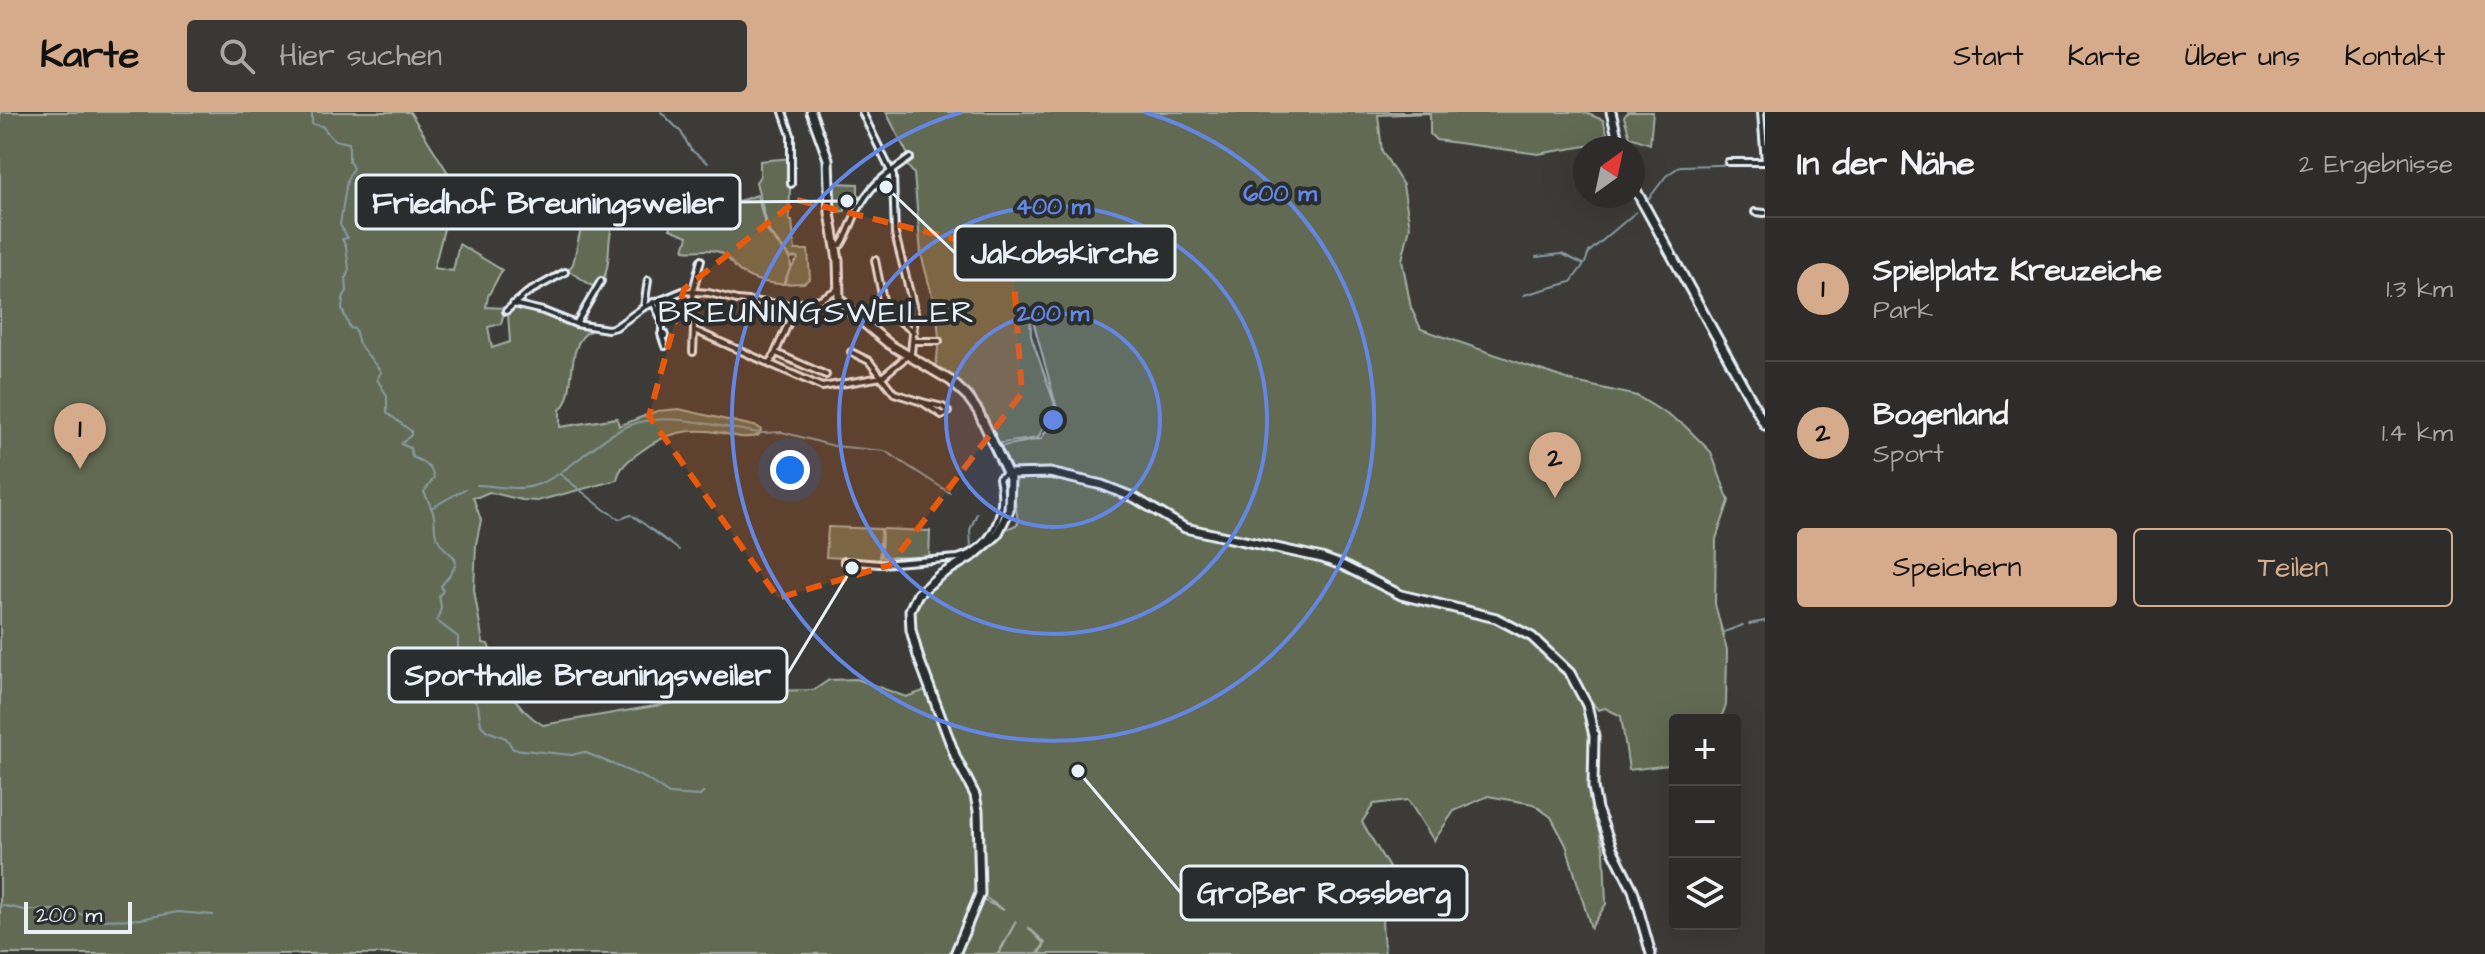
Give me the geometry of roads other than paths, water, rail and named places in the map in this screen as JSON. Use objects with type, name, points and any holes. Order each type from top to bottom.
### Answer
[{"type":"street","points":[[783,112],[791,135],[791,184]]},
{"type":"street","points":[[811,112],[828,159],[839,298],[851,312],[908,357],[946,378],[967,396],[978,411],[1008,474],[1010,504],[1003,526],[974,555],[934,580],[914,600],[909,614],[918,656],[956,758],[975,795],[978,811],[980,894],[955,954]]},
{"type":"street","points":[[694,330],[822,387],[882,377],[908,357],[914,341],[913,301],[893,223],[891,170],[862,112]]},
{"type":"street","points":[[1611,112],[1617,136]]},
{"type":"street","points":[[1728,162],[1765,162],[1761,112]]},
{"type":"street","points":[[836,246],[841,245],[847,236],[870,190],[891,170],[910,158]]},
{"type":"street","points":[[1645,207],[1765,425]]},
{"type":"street","points":[[1755,212],[1765,213]]},
{"type":"street","points":[[693,352],[694,277],[701,260]]},
{"type":"street","points":[[875,260],[885,310],[914,332]]},
{"type":"street","points":[[506,311],[527,293],[565,272]]},
{"type":"street","points":[[644,307],[648,280]]},
{"type":"street","points":[[576,324],[601,281]]},
{"type":"street","points":[[513,304],[599,329],[616,327],[644,307],[678,292],[693,291],[737,300],[792,305],[820,299],[838,289]]},
{"type":"street","points":[[653,302],[662,320],[665,346]]},
{"type":"street","points":[[770,365],[791,317],[792,305]]},
{"type":"street","points":[[914,341],[939,341]]},
{"type":"street","points":[[851,352],[869,361],[894,393],[946,408],[947,414],[940,414],[922,402]]},
{"type":"street","points":[[776,353],[826,375]]},
{"type":"street","points":[[844,561],[880,564],[963,556],[980,546],[999,520],[999,478],[1008,474],[1050,473],[1102,485],[1135,498],[1185,528],[1322,558],[1401,595],[1496,618],[1549,651],[1570,673],[1587,705],[1594,736],[1594,795],[1607,837],[1633,890],[1651,954]]},
{"type":"waterway","points":[[312,112],[312,124],[322,126],[335,140],[349,143],[349,161],[353,168],[347,180],[340,225],[348,238],[342,239],[349,269],[342,309],[350,328],[355,329],[359,344],[381,372],[377,379],[387,396],[387,413],[411,431],[411,435],[401,444],[410,448],[412,457],[426,464],[433,474],[434,478],[424,492],[433,513],[436,535],[456,561],[441,586],[443,591],[439,595],[441,608],[437,621],[458,637],[458,649],[451,653],[452,660],[461,667],[469,692],[478,705],[481,725],[487,731],[506,738],[513,749],[572,755],[584,752],[645,778],[669,794],[700,796],[704,792]]},
{"type":"waterway","points":[[661,112],[681,132],[691,150],[708,163]]},
{"type":"waterway","points":[[1647,201],[1666,176],[1680,166],[1754,164]]},
{"type":"waterway","points":[[1524,295],[1571,282],[1589,252],[1636,212]]},
{"type":"waterway","points":[[1536,257],[1562,254],[1583,264]]},
{"type":"waterway","points":[[477,485],[533,486],[561,472],[614,433],[645,421],[674,419],[762,433]]},
{"type":"waterway","points":[[763,433],[782,432],[834,446],[885,451],[950,493]]},
{"type":"waterway","points":[[560,474],[620,519],[631,515]]},
{"type":"waterway","points":[[431,508],[465,489]]},
{"type":"waterway","points":[[971,549],[970,530],[977,513]]},
{"type":"waterway","points":[[633,516],[679,550]]},
{"type":"waterway","points":[[1749,624],[1765,621]]},
{"type":"waterway","points":[[1724,632],[1743,625]]},
{"type":"waterway","points":[[0,905],[25,910],[68,910],[99,920],[140,919],[178,912],[213,915]]},
{"type":"place","name":"Jakobskirche","points":[[886,187]]},
{"type":"place","name":"Friedhof Breuningsweiler","points":[[847,201]]},
{"type":"place","name":"Spielplatz Kreuzeiche","points":[[80,469]]},
{"type":"place","name":"Bogenland","points":[[1555,498]]},
{"type":"place","name":"Sporthalle Breuningsweiler","points":[[852,568]]},
{"type":"place","name":"Großer Rossberg","points":[[1078,771]]},
{"type":"district","name":"BREUNINGSWEILER","points":[[817,311]]}]
